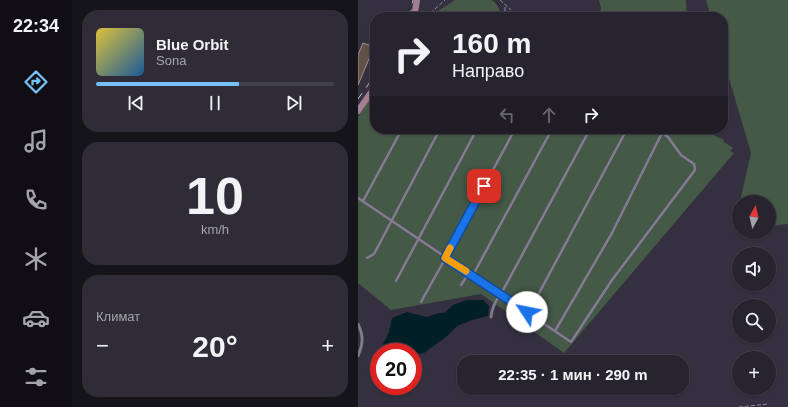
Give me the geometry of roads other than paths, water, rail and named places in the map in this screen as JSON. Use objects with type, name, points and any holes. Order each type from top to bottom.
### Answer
[{"type":"street","points":[[415,12],[417,0]]},
{"type":"street","points":[[358,111],[370,94]]},
{"type":"lane","points":[[363,201],[399,134]]},
{"type":"lane","points":[[368,258],[374,254],[437,134]]},
{"type":"lane","points":[[396,281],[474,134]]},
{"type":"lane","points":[[420,302],[471,212],[511,134]]},
{"type":"lane","points":[[473,276],[549,134]]},
{"type":"lane","points":[[491,317],[492,309],[496,301],[587,134]]},
{"type":"lane","points":[[527,312],[530,310],[624,134]]},
{"type":"lane","points":[[555,331],[612,233],[662,134]]},
{"type":"lane","points":[[358,198],[445,258],[482,281],[486,286],[501,294],[571,342],[612,280],[695,170],[694,164],[680,155],[668,137],[664,134]]},
{"type":"lane","points":[[461,285],[469,273]]},
{"type":"lane","points":[[358,324],[362,332],[363,339],[358,356]]},
{"type":"railway","points":[[411,12],[413,0]]},
{"type":"railway","points":[[358,99],[370,82]]}]
